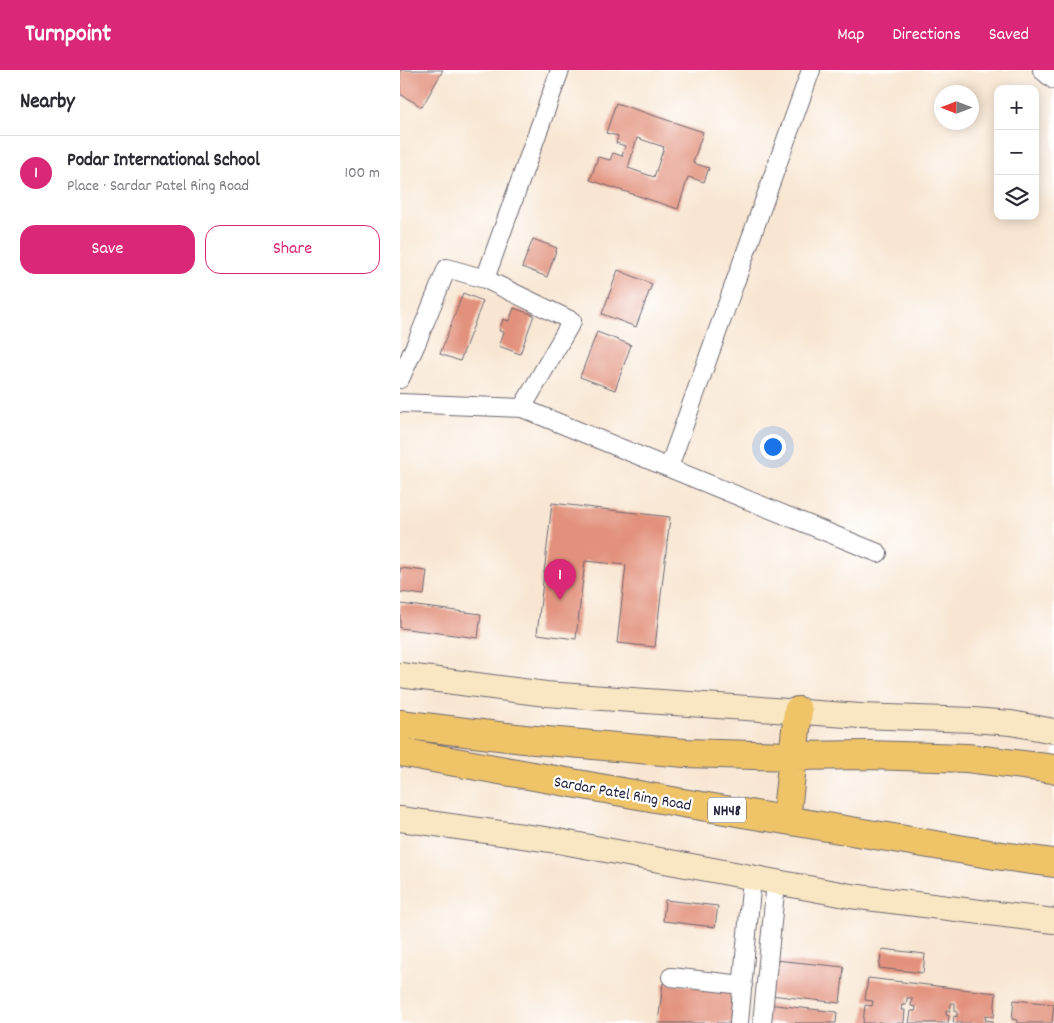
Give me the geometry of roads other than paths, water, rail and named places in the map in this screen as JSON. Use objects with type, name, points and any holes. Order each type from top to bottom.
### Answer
[{"type":"highway","points":[[786,820],[798,711]]},
{"type":"highway","points":[[400,724],[524,740],[685,754],[867,755],[966,758],[1054,769]]},
{"type":"highway","name":"Sardar Patel Ring Road","points":[[400,752],[986,854],[1054,863]]},
{"type":"street","points":[[484,279],[560,70]]},
{"type":"street","points":[[669,467],[811,70]]},
{"type":"street","points":[[1042,70],[1054,80]]},
{"type":"street","points":[[400,379],[447,268],[484,279],[572,321],[522,408]]},
{"type":"street","points":[[400,402],[522,408],[878,553]]},
{"type":"street","points":[[400,675],[546,694],[862,716],[973,720],[1011,723],[1054,731]]},
{"type":"street","points":[[400,819],[558,841],[851,896],[1054,920]]},
{"type":"street","points":[[740,1023],[752,878]]},
{"type":"street","points":[[762,1023],[776,882]]},
{"type":"street","points":[[671,977],[743,985]]},
{"type":"place","name":"Podar International School","points":[[560,600]]}]
